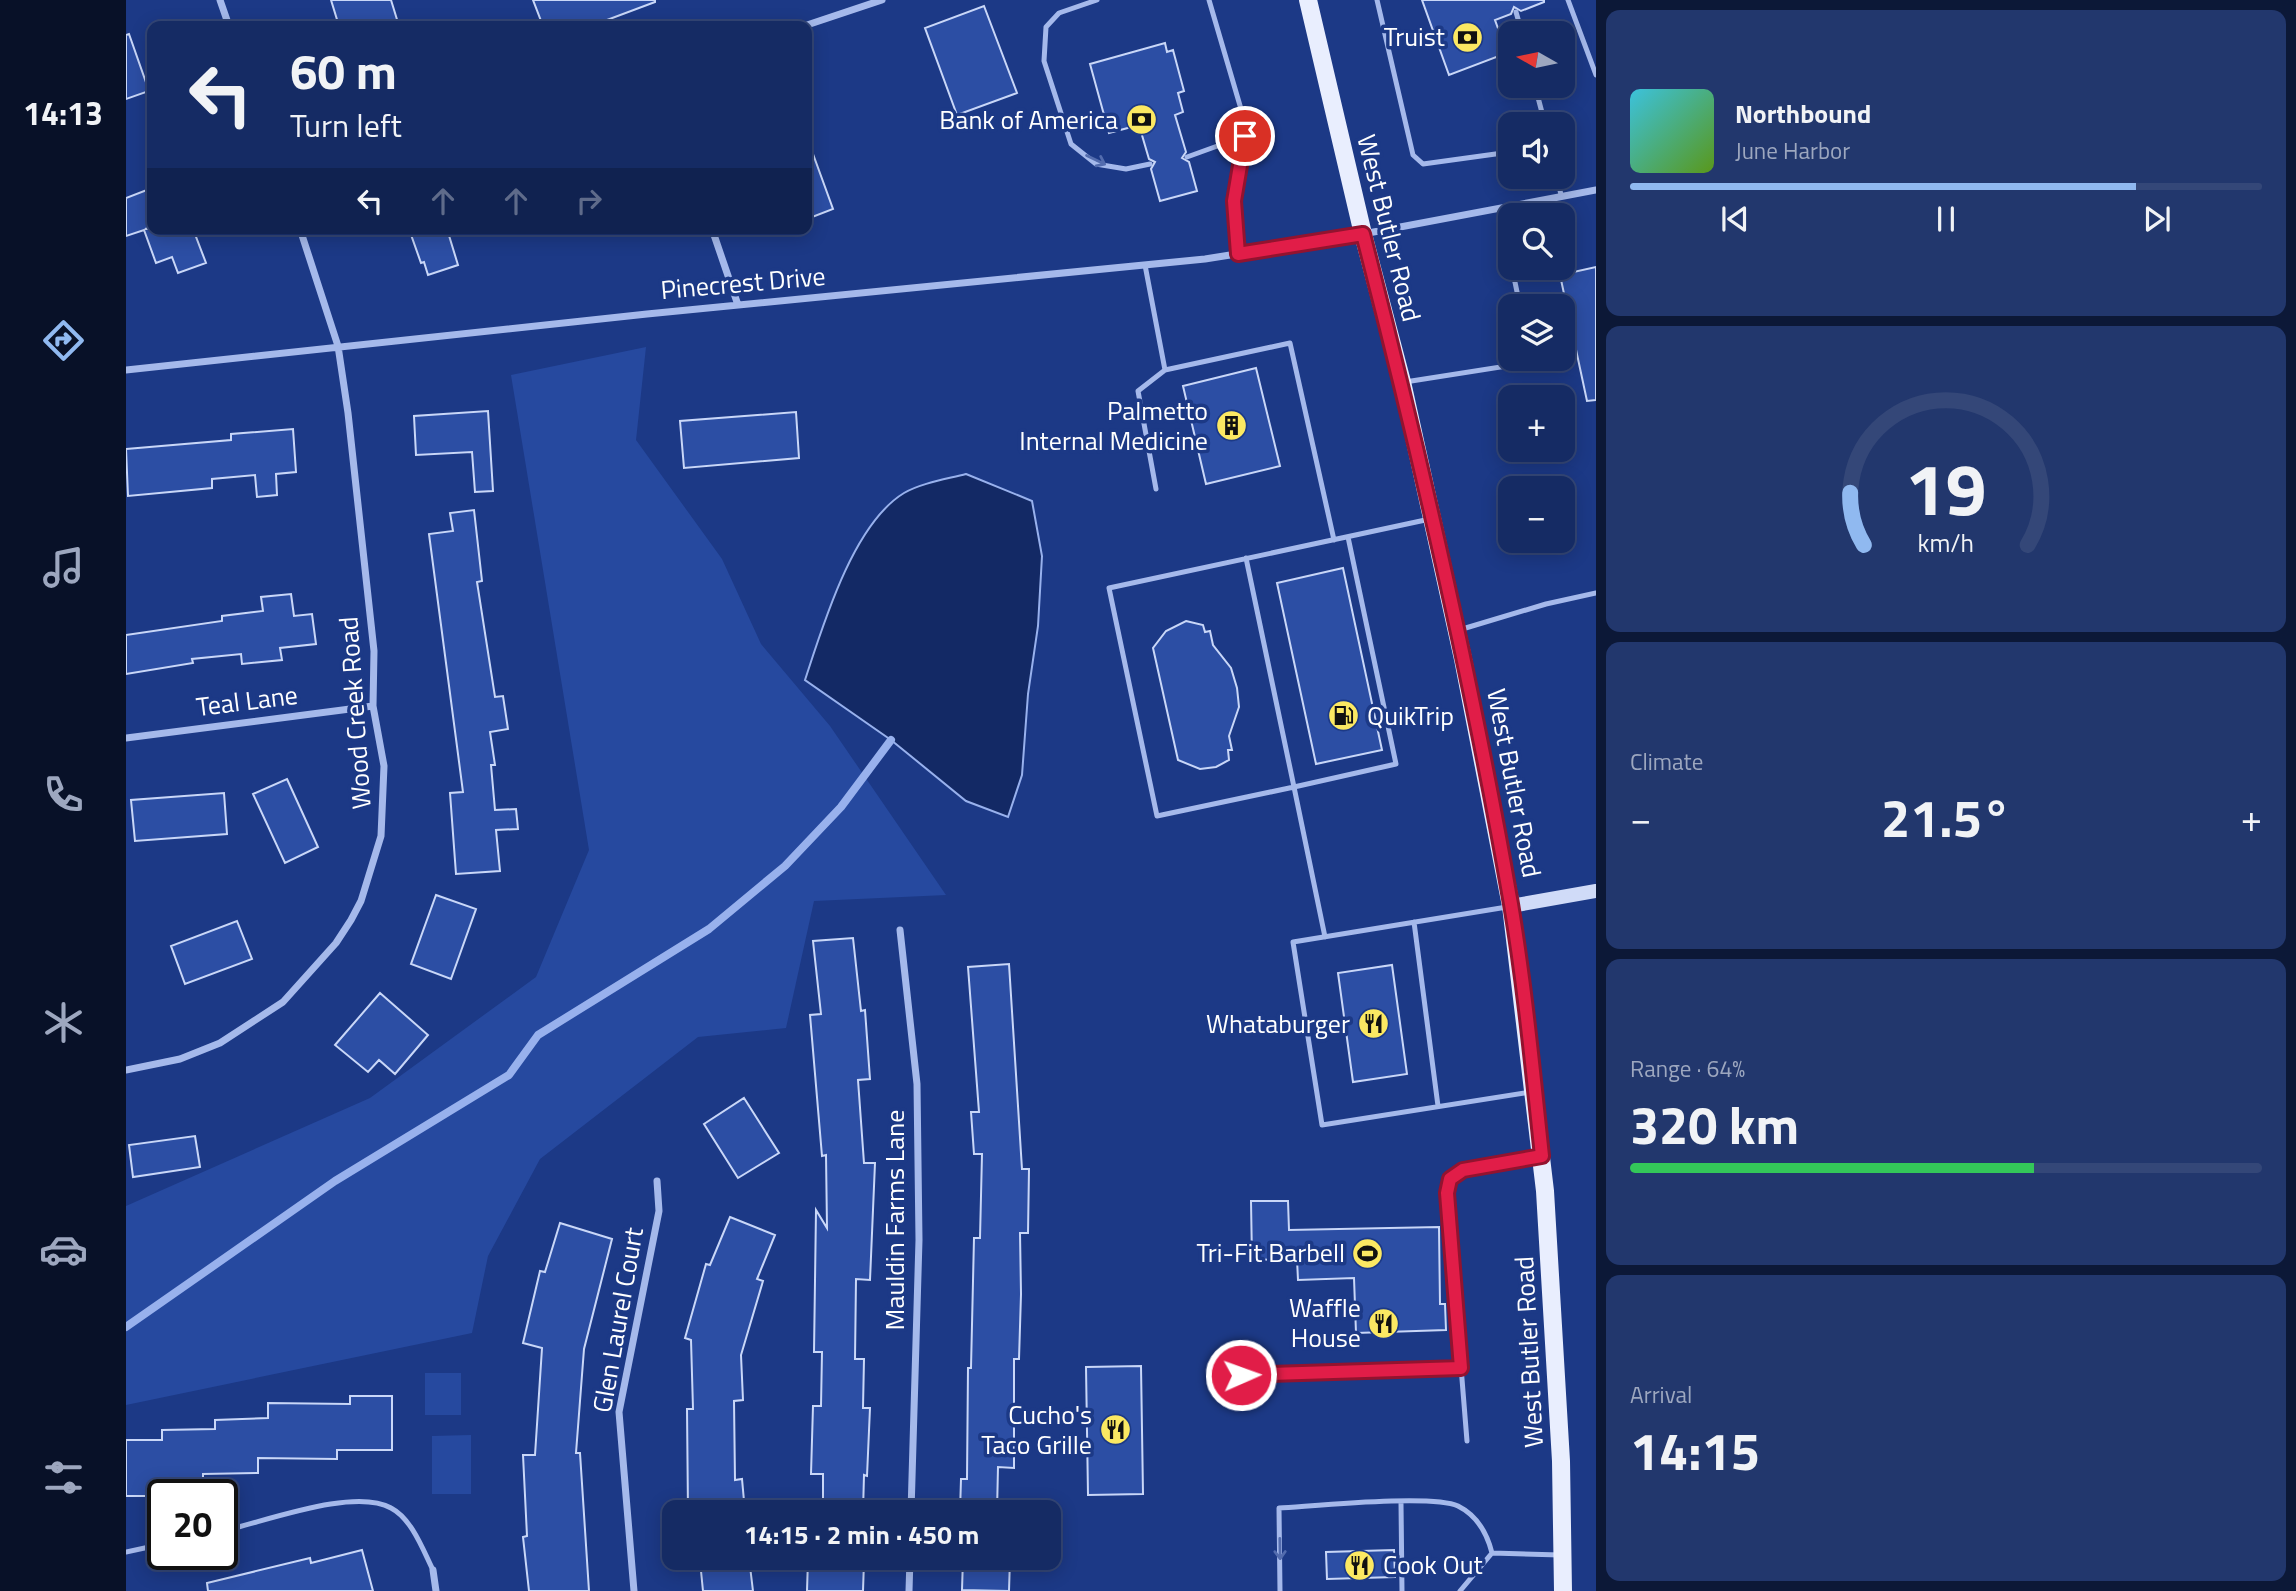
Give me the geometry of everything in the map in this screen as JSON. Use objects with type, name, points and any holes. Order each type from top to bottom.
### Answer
[{"type":"main road","name":"West Butler Road","points":[[1308,0],[1363,234],[1402,382],[1456,631],[1511,906],[1542,1156],[1555,1324],[1563,1591]]},
{"type":"main road","points":[[1511,906],[1596,891]]},
{"type":"street","points":[[220,0],[227,21]]},
{"type":"street","points":[[812,23],[882,0]]},
{"type":"street","name":"Pinecrest Drive","points":[[1528,203],[1596,190]]},
{"type":"street","name":"Pinecrest Drive","points":[[126,370],[338,346],[1145,265],[1238,254],[1498,210]]},
{"type":"street","name":"Wood Creek Road","points":[[126,1070],[180,1059],[231,1037],[283,1002],[336,943],[361,901],[381,836],[384,766],[373,706],[373,651],[348,413],[338,346],[302,235]]},
{"type":"street","points":[[714,235],[738,305]]},
{"type":"street","name":"Teal Lane","points":[[126,738],[373,706]]},
{"type":"street","name":"Mauldin Farms Lane","points":[[900,930],[917,1084],[919,1240],[911,1500]]},
{"type":"street","name":"Glen Laurel Court","points":[[634,1591],[620,1412],[659,1212],[657,1181]]},
{"type":"street","points":[[433,1570],[436,1591]]},
{"type":"street","points":[[909,1591],[910,1570]]},
{"type":"lane","points":[[1097,0],[1059,13],[1046,27],[1044,61],[1071,144],[1096,164],[1126,169],[1150,164]]},
{"type":"lane","points":[[1209,0],[1246,126],[1234,201],[1238,254]]},
{"type":"lane","points":[[1377,0],[1413,155],[1423,164],[1498,154]]},
{"type":"lane","points":[[1568,0],[1596,75]]},
{"type":"lane","points":[[1516,12],[1519,21]]},
{"type":"lane","points":[[1187,157],[1245,136]]},
{"type":"lane","points":[[1560,189],[1561,195]]},
{"type":"lane","points":[[1145,265],[1165,370]]},
{"type":"lane","points":[[1156,489],[1138,391],[1165,370],[1290,343],[1334,540]]},
{"type":"lane","points":[[1402,382],[1498,367]]},
{"type":"lane","points":[[1348,537],[1396,764],[1157,816],[1109,588],[1431,519]]},
{"type":"lane","points":[[1246,558],[1325,937]]},
{"type":"lane","points":[[1456,631],[1546,604],[1596,593]]},
{"type":"lane","points":[[1511,906],[1293,942],[1322,1125],[1534,1091]]},
{"type":"lane","points":[[1414,922],[1438,1106]]},
{"type":"lane","points":[[1467,1441],[1447,1193],[1450,1179],[1463,1170],[1542,1156]]},
{"type":"lane","points":[[1241,1375],[1461,1368]]},
{"type":"lane","points":[[238,1527],[329,1503],[369,1500],[393,1508],[411,1528],[433,1570]]},
{"type":"lane","points":[[1280,1591],[1279,1508],[1401,1503],[1459,1507],[1482,1526],[1492,1553]]},
{"type":"lane","points":[[1401,1503],[1402,1591]]},
{"type":"lane","points":[[126,1552],[147,1547]]},
{"type":"lane","points":[[1492,1553],[1563,1555]]},
{"type":"lane","points":[[1460,1591],[1492,1553]]},
{"type":"shaded area","points":[[646,347],[636,440],[722,559],[761,644],[830,726],[946,895],[814,901],[786,1028],[698,1037],[540,1159],[488,1256],[472,1333],[126,1405],[126,1206],[370,1098],[536,977],[589,850],[511,375]]},
{"type":"shaded area","points":[[966,474],[1032,501],[1042,556],[1038,626],[1028,694],[1022,775],[1008,817],[966,801],[891,740],[805,680],[842,578],[870,528],[886,508],[904,493],[926,484]]},
{"type":"shaded area","points":[[425,1373],[461,1373],[461,1415],[425,1415]]},
{"type":"shaded area","points":[[471,1435],[471,1494],[432,1494],[432,1436]]},
{"type":"building","points":[[331,0],[391,0],[397,21],[337,21]]},
{"type":"building","points":[[533,0],[655,0],[604,21],[541,21]]},
{"type":"building","name":"Truist","points":[[1422,0],[1544,0],[1521,11],[1514,7],[1511,14],[1495,20],[1498,28],[1498,56],[1449,75]]},
{"type":"building","points":[[984,6],[1017,93],[957,115],[925,28]]},
{"type":"building","points":[[129,34],[147,92],[126,99],[126,35]]},
{"type":"building","name":"Bank of America","points":[[1165,43],[1167,52],[1173,50],[1184,91],[1178,93],[1183,112],[1175,115],[1186,152],[1182,158],[1189,162],[1197,191],[1160,201],[1151,169],[1155,162],[1149,159],[1139,125],[1109,133],[1090,64]]},
{"type":"building","points":[[812,151],[833,209],[812,217]]},
{"type":"building","points":[[147,190],[147,235],[195,235],[206,263],[178,273],[172,257],[156,263],[144,230],[126,236],[126,198]]},
{"type":"building","points":[[411,235],[449,235],[458,265],[428,275],[424,262],[421,263]]},
{"type":"building","points":[[1596,267],[1596,400],[1587,401],[1575,345],[1575,294],[1564,294],[1561,280],[1575,280],[1575,272]]},
{"type":"building","name":"Palmetto Internal Medicine","points":[[1256,368],[1280,466],[1206,484],[1183,386]]},
{"type":"building","points":[[488,411],[493,491],[475,492],[472,452],[416,455],[414,416]]},
{"type":"building","points":[[796,412],[799,458],[684,468],[680,421]]},
{"type":"building","points":[[293,429],[296,472],[276,474],[277,495],[257,497],[255,475],[212,479],[212,488],[128,496],[126,449],[231,440],[231,434]]},
{"type":"building","points":[[474,510],[482,581],[477,582],[495,697],[503,696],[508,729],[490,732],[495,765],[491,765],[495,810],[516,809],[518,829],[496,830],[500,871],[456,874],[450,793],[463,792],[429,534],[453,531],[450,513]]},
{"type":"building","points":[[1343,568],[1382,750],[1316,764],[1277,583]]},
{"type":"building","points":[[291,594],[294,616],[312,614],[316,644],[280,648],[282,660],[242,664],[241,654],[192,659],[193,663],[126,674],[126,635],[222,621],[222,616],[263,611],[261,597]]},
{"type":"building","points":[[1186,621],[1203,625],[1205,632],[1210,631],[1213,645],[1231,668],[1237,688],[1239,707],[1229,736],[1232,750],[1228,750],[1229,760],[1216,767],[1200,769],[1178,760],[1153,648],[1166,631]]},
{"type":"building","points":[[287,779],[318,847],[285,863],[253,794]]},
{"type":"building","points":[[224,793],[227,834],[135,841],[131,800]]},
{"type":"building","points":[[436,895],[476,909],[451,979],[411,964]]},
{"type":"building","points":[[237,921],[252,959],[185,984],[171,946]]},
{"type":"building","points":[[853,938],[861,1011],[865,1010],[870,1079],[858,1080],[864,1163],[875,1163],[870,1280],[856,1279],[855,1359],[864,1359],[863,1408],[870,1408],[863,1500],[823,1500],[823,1474],[811,1474],[813,1406],[821,1406],[822,1352],[814,1352],[816,1210],[827,1228],[826,1155],[822,1156],[810,1015],[821,1014],[813,941]]},
{"type":"building","points":[[1009,964],[1022,1169],[1029,1169],[1028,1233],[1020,1233],[1019,1359],[1014,1359],[1014,1468],[998,1467],[997,1500],[960,1500],[961,1479],[967,1479],[968,1368],[971,1368],[974,1238],[980,1238],[982,1154],[974,1154],[971,1112],[979,1112],[968,967]]},
{"type":"building","name":"Whataburger","points":[[1392,965],[1407,1074],[1353,1082],[1338,973]]},
{"type":"building","points":[[380,993],[428,1035],[395,1074],[379,1060],[368,1072],[335,1045]]},
{"type":"building","points":[[744,1098],[779,1153],[738,1178],[704,1124]]},
{"type":"building","points":[[195,1136],[200,1167],[133,1177],[129,1145]]},
{"type":"building","points":[[1251,1201],[1288,1201],[1289,1230],[1439,1227],[1440,1304],[1445,1304],[1446,1330],[1356,1333],[1354,1278],[1298,1280],[1297,1259],[1252,1260]]},
{"type":"building","points":[[730,1217],[775,1235],[757,1279],[763,1281],[741,1355],[743,1400],[734,1401],[735,1480],[742,1479],[744,1500],[688,1500],[687,1409],[693,1409],[691,1340],[685,1338],[706,1264],[710,1265]]},
{"type":"building","points":[[560,1223],[612,1239],[584,1349],[576,1453],[580,1453],[589,1591],[529,1591],[523,1537],[527,1536],[523,1455],[535,1455],[542,1348],[523,1343],[540,1271],[545,1272]]},
{"type":"building","name":"Cucho's Taco Grille","points":[[1141,1366],[1143,1494],[1088,1495],[1086,1367]]},
{"type":"building","points":[[350,1396],[392,1396],[392,1450],[337,1450],[337,1459],[258,1458],[258,1473],[203,1474],[203,1479],[147,1479],[147,1496],[126,1496],[126,1440],[162,1440],[162,1430],[215,1429],[215,1420],[268,1418],[268,1403],[350,1404]]},
{"type":"building","points":[[362,1550],[373,1591],[208,1591],[207,1583],[310,1558],[311,1563]]},
{"type":"building","name":"Cook Out","points":[[1394,1550],[1395,1577],[1327,1579],[1326,1552]]},
{"type":"building","points":[[701,1570],[750,1570],[753,1591],[703,1591]]},
{"type":"building","points":[[808,1570],[864,1570],[863,1591],[807,1591]]},
{"type":"building","points":[[963,1570],[1010,1570],[1009,1591],[962,1590]]},
{"type":"waterway","points":[[126,1327],[335,1181],[509,1075],[538,1035],[709,929],[785,866],[841,807],[891,740]]},
{"type":"place","name":"Truist","points":[[1468,37]]},
{"type":"place","name":"Bank of America","points":[[1141,120]]},
{"type":"place","name":"Palmetto Internal Medicine","points":[[1231,426]]},
{"type":"place","name":"QuikTrip","points":[[1344,716]]},
{"type":"place","name":"Whataburger","points":[[1373,1024]]},
{"type":"place","name":"Tri-Fit Barbell","points":[[1368,1253]]},
{"type":"place","name":"Waffle House","points":[[1384,1323]]},
{"type":"place","name":"Cucho's Taco Grille","points":[[1115,1430]]},
{"type":"place","name":"Cook Out","points":[[1360,1565]]},
{"type":"route","points":[[1241,1375],[1461,1368],[1447,1193],[1450,1179],[1463,1170],[1542,1156],[1506,879],[1463,659],[1407,415],[1402,382],[1363,234],[1238,254],[1234,201],[1245,136]]}]
